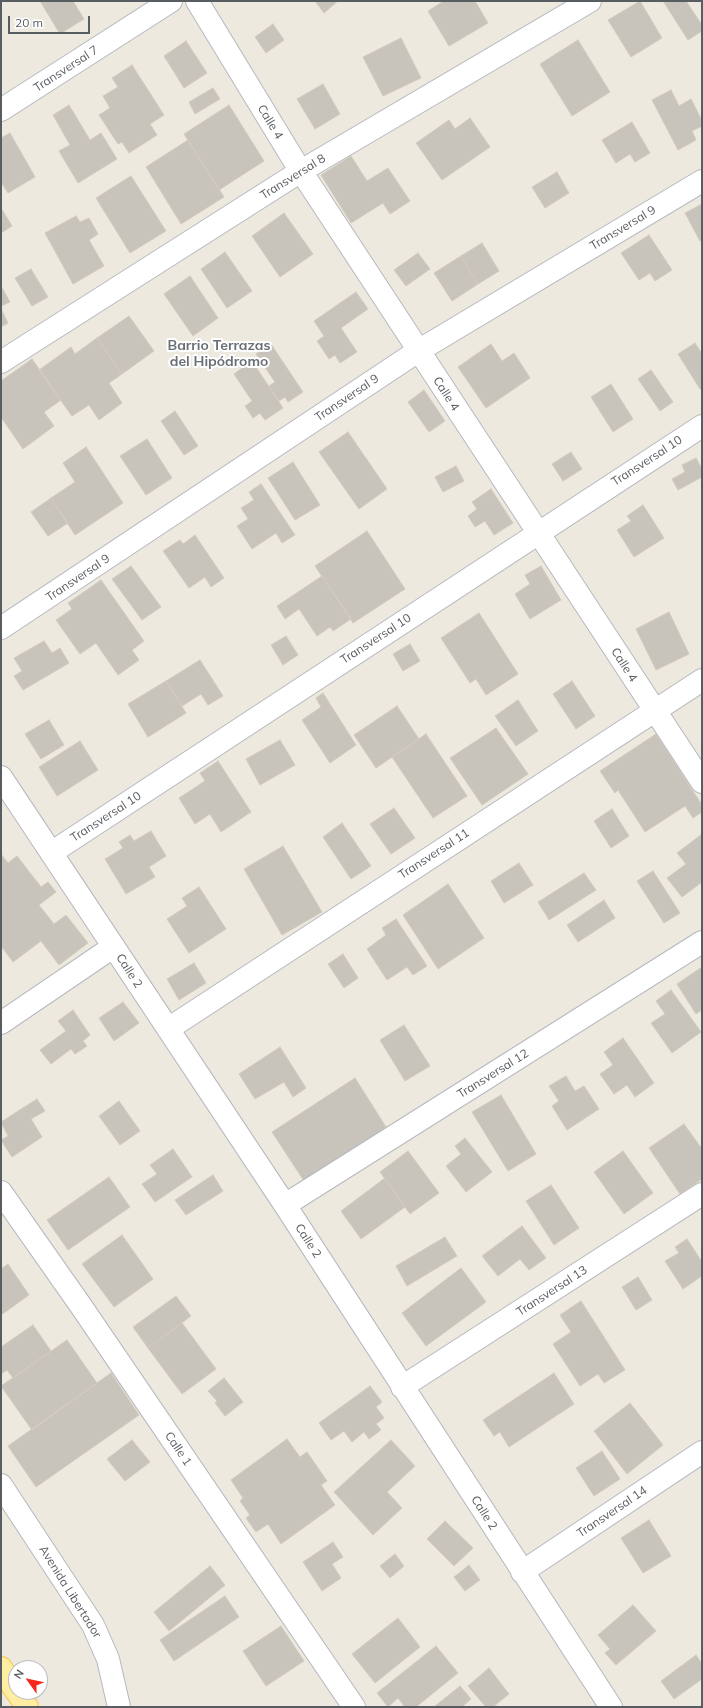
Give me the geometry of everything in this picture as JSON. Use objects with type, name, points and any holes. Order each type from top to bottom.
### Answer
[{"type":"main road","points":[[1,1668],[8,1679]]},
{"type":"street","name":"Transversal 7","points":[[1,110],[171,1]]},
{"type":"street","name":"Calle 4","points":[[197,1],[301,172],[702,782]]},
{"type":"street","name":"Transversal 8","points":[[1,362],[301,172],[590,1]]},
{"type":"street","name":"Transversal 9","points":[[1,628],[418,351],[702,181]]},
{"type":"street","name":"Transversal 10","points":[[51,853],[702,426]]},
{"type":"street","name":"Transversal 11","points":[[168,1029],[702,680]]},
{"type":"street","name":"Calle 2","points":[[1,777],[285,1205],[611,1707]]},
{"type":"street","name":"Transversal 12","points":[[285,1205],[702,942]]},
{"type":"street","points":[[1,1022],[113,947]]},
{"type":"street","name":"Calle 1","points":[[1,1192],[86,1312],[354,1707]]},
{"type":"street","name":"Transversal 13","points":[[402,1387],[702,1194]]},
{"type":"street","name":"Transversal 14","points":[[522,1572],[702,1452]]},
{"type":"street","name":"Avenida Libertador","points":[[1,1485],[94,1625],[108,1658],[118,1707]]},
{"type":"building","points":[[40,1],[73,1],[84,19],[60,34]]},
{"type":"building","points":[[315,1],[338,1],[324,13]]},
{"type":"building","points":[[444,1],[475,1],[488,23],[449,46],[428,11]]},
{"type":"building","points":[[640,1],[662,38],[631,57],[608,20]]},
{"type":"building","points":[[663,1],[686,1],[702,25],[702,31],[688,40]]},
{"type":"building","points":[[273,24],[284,40],[266,53],[255,37]]},
{"type":"building","points":[[401,38],[421,78],[383,96],[363,57]]},
{"type":"building","points":[[578,40],[610,92],[572,116],[540,64]]},
{"type":"building","points":[[186,41],[207,73],[184,88],[164,56]]},
{"type":"building","points":[[132,65],[164,115],[150,124],[157,135],[129,153],[122,142],[118,144],[99,115],[110,108],[103,96],[118,87],[112,78]]},
{"type":"building","points":[[323,84],[340,114],[315,129],[297,99]]},
{"type":"building","points":[[213,88],[220,99],[195,114],[189,102]]},
{"type":"building","points":[[671,90],[679,106],[691,99],[702,121],[702,126],[692,131],[696,140],[678,150],[652,100]]},
{"type":"building","points":[[69,105],[90,140],[101,133],[117,159],[78,183],[59,151],[70,145],[53,115]]},
{"type":"building","points":[[229,105],[264,161],[219,190],[184,134]]},
{"type":"building","points":[[470,118],[490,147],[442,180],[416,143],[449,120],[455,129]]},
{"type":"building","points":[[632,122],[650,153],[635,162],[630,154],[616,163],[602,140]]},
{"type":"building","points":[[10,133],[35,177],[8,193],[1,182],[1,138]]},
{"type":"building","points":[[188,140],[224,197],[181,224],[146,167]]},
{"type":"building","points":[[351,156],[367,181],[388,168],[410,201],[390,214],[383,203],[351,223],[321,175]]},
{"type":"building","points":[[557,172],[569,193],[545,208],[532,187]]},
{"type":"building","points":[[131,176],[166,231],[130,253],[96,198]]},
{"type":"building","points":[[702,204],[702,240],[700,241],[685,213]]},
{"type":"building","points":[[1,208],[12,226],[1,233]]},
{"type":"building","points":[[284,213],[313,254],[280,277],[252,236]]},
{"type":"building","points":[[76,216],[80,222],[89,218],[98,234],[89,240],[104,266],[73,284],[45,233]]},
{"type":"building","points":[[649,235],[672,270],[655,281],[650,273],[639,280],[621,253]]},
{"type":"building","points":[[482,243],[499,271],[478,284],[461,256]]},
{"type":"building","points":[[225,252],[252,291],[227,308],[201,269]]},
{"type":"building","points":[[418,253],[430,269],[406,286],[394,270]]},
{"type":"building","points":[[461,256],[478,284],[452,301],[434,273]]},
{"type":"building","points":[[31,269],[48,297],[32,306],[15,278]]},
{"type":"building","points":[[190,276],[218,318],[193,336],[164,294]]},
{"type":"building","points":[[1,286],[10,302],[1,306]]},
{"type":"building","points":[[356,292],[368,309],[341,328],[357,352],[340,363],[335,355],[329,359],[317,341],[324,336],[314,321]]},
{"type":"building","points":[[1,309],[8,323],[1,327]]},
{"type":"building","points":[[129,316],[154,351],[122,374],[97,338]]},
{"type":"building","points":[[97,338],[122,374],[109,383],[122,403],[99,420],[89,405],[72,416],[39,370],[71,347],[75,354]]},
{"type":"building","points":[[695,343],[702,354],[702,388],[700,389],[678,354]]},
{"type":"building","points":[[271,344],[303,392],[288,402],[285,397],[279,401],[269,386],[275,382],[256,354]]},
{"type":"building","points":[[491,344],[502,361],[514,353],[530,378],[486,408],[458,367]]},
{"type":"building","points":[[32,359],[61,400],[44,412],[54,426],[23,449],[1,417],[1,381]]},
{"type":"building","points":[[252,361],[283,408],[265,420],[260,413],[253,418],[245,406],[252,401],[234,374]]},
{"type":"building","points":[[651,370],[673,402],[660,411],[638,379]]},
{"type":"building","points":[[611,384],[633,419],[613,432],[591,397]]},
{"type":"building","points":[[424,390],[445,421],[429,432],[408,402]]},
{"type":"building","points":[[175,411],[198,446],[184,455],[161,421]]},
{"type":"building","points":[[348,432],[387,489],[359,509],[319,452]]},
{"type":"building","points":[[147,439],[172,478],[146,495],[120,456]]},
{"type":"building","points":[[86,447],[123,503],[75,535],[51,498],[75,482],[63,463]]},
{"type":"building","points":[[571,452],[582,469],[563,481],[552,464]]},
{"type":"building","points":[[696,458],[702,469],[702,477],[678,490],[672,479],[685,472],[682,465]]},
{"type":"building","points":[[293,462],[320,505],[295,520],[268,478]]},
{"type":"building","points":[[456,466],[464,481],[443,492],[435,477]]},
{"type":"building","points":[[261,484],[295,535],[282,543],[276,533],[252,549],[237,526],[248,519],[241,508],[254,500],[249,492]]},
{"type":"building","points":[[491,489],[513,523],[494,535],[485,521],[475,527],[468,516],[477,509],[472,502]]},
{"type":"building","points":[[51,498],[68,523],[48,536],[31,512]]},
{"type":"building","points":[[643,505],[664,538],[634,557],[617,530],[631,521],[627,516]]},
{"type":"building","points":[[367,531],[405,589],[353,623],[315,566]]},
{"type":"building","points":[[195,535],[224,578],[211,587],[205,577],[189,588],[163,551],[180,540],[183,544]]},
{"type":"building","points":[[131,566],[161,607],[142,620],[112,579]]},
{"type":"building","points":[[541,566],[561,600],[530,619],[515,594],[530,584],[525,575]]},
{"type":"building","points":[[322,576],[351,619],[333,631],[330,627],[317,636],[299,609],[285,619],[277,606]]},
{"type":"building","points":[[101,580],[144,641],[132,650],[139,660],[118,675],[96,643],[80,654],[56,620],[72,609],[68,603]]},
{"type":"building","points":[[669,612],[689,654],[656,670],[636,629]]},
{"type":"building","points":[[479,613],[518,674],[486,695],[476,679],[470,683],[441,638]]},
{"type":"building","points":[[286,636],[298,655],[283,665],[271,645]]},
{"type":"building","points":[[44,641],[52,653],[60,648],[69,663],[23,690],[14,676],[22,671],[14,658]]},
{"type":"building","points":[[410,644],[420,661],[403,671],[393,654]]},
{"type":"building","points":[[200,660],[223,696],[208,705],[201,694],[182,706],[166,681]]},
{"type":"building","points":[[166,681],[186,713],[148,737],[128,704]]},
{"type":"building","points":[[572,681],[595,716],[576,729],[553,694]]},
{"type":"building","points":[[323,693],[356,745],[330,763],[302,720],[321,707],[316,698]]},
{"type":"building","points":[[518,700],[538,731],[516,746],[495,716]]},
{"type":"building","points":[[397,706],[419,739],[376,768],[354,735]]},
{"type":"building","points":[[49,720],[64,745],[41,759],[25,734]]},
{"type":"building","points":[[496,728],[528,774],[482,805],[450,758]]},
{"type":"building","points":[[426,734],[467,796],[433,818],[392,757]]},
{"type":"building","points":[[656,734],[702,805],[702,812],[693,818],[685,806],[645,832],[618,790],[615,793],[600,771]]},
{"type":"building","points":[[280,740],[295,765],[260,785],[246,759]]},
{"type":"building","points":[[80,741],[98,770],[57,796],[39,767]]},
{"type":"building","points":[[218,761],[251,812],[221,832],[210,814],[195,824],[179,798],[205,781],[200,773]]},
{"type":"building","points":[[394,808],[415,838],[391,854],[370,824]]},
{"type":"building","points":[[612,809],[629,836],[611,848],[594,821]]},
{"type":"building","points":[[342,823],[371,866],[351,879],[323,837]]},
{"type":"building","points":[[151,831],[166,856],[149,867],[155,877],[126,894],[105,859],[123,848],[119,842],[130,835],[134,841]]},
{"type":"building","points":[[702,834],[702,882],[682,897],[667,878],[686,864],[677,853]]},
{"type":"building","points":[[283,846],[322,912],[282,935],[244,869]]},
{"type":"building","points":[[1,854],[8,863],[17,856],[41,887],[48,882],[56,892],[39,905],[54,924],[66,915],[88,943],[59,965],[41,941],[13,962],[1,946]]},
{"type":"building","points":[[519,863],[533,885],[504,903],[491,881]]},
{"type":"building","points":[[653,871],[680,913],[664,923],[637,881]]},
{"type":"building","points":[[584,873],[596,890],[549,920],[538,902]]},
{"type":"building","points":[[448,884],[484,938],[438,969],[403,915]]},
{"type":"building","points":[[199,887],[226,929],[189,953],[167,919],[187,906],[182,898]]},
{"type":"building","points":[[604,900],[615,918],[578,942],[567,925]]},
{"type":"building","points":[[396,919],[427,966],[413,975],[407,967],[387,980],[367,949],[386,935],[382,928]]},
{"type":"building","points":[[343,954],[358,978],[344,988],[328,964]]},
{"type":"building","points":[[194,963],[206,983],[179,1000],[167,979]]},
{"type":"building","points":[[702,967],[702,1010],[696,1014],[677,984]]},
{"type":"building","points":[[671,990],[701,1032],[672,1053],[651,1023],[665,1014],[656,1001]]},
{"type":"building","points":[[123,1002],[139,1023],[114,1041],[99,1018]]},
{"type":"building","points":[[73,1010],[90,1035],[83,1041],[87,1046],[75,1054],[71,1049],[51,1064],[40,1050],[66,1031],[58,1021]]},
{"type":"building","points":[[404,1025],[430,1066],[405,1081],[380,1040]]},
{"type":"building","points":[[623,1038],[654,1083],[635,1097],[627,1085],[614,1094],[600,1074],[613,1065],[604,1052]]},
{"type":"building","points":[[280,1047],[306,1088],[293,1097],[284,1082],[255,1099],[239,1074]]},
{"type":"building","points":[[566,1076],[575,1091],[584,1086],[599,1109],[567,1130],[552,1106],[559,1101],[549,1086]]},
{"type":"building","points":[[355,1078],[386,1127],[304,1181],[272,1132]]},
{"type":"building","points":[[501,1095],[536,1154],[508,1171],[472,1112]]},
{"type":"building","points":[[37,1099],[45,1111],[31,1119],[42,1137],[12,1157],[1,1140],[8,1136],[1,1122]]},
{"type":"building","points":[[119,1101],[140,1131],[120,1145],[99,1116]]},
{"type":"building","points":[[684,1124],[702,1149],[702,1179],[680,1194],[649,1148]]},
{"type":"building","points":[[465,1138],[492,1172],[466,1192],[446,1166],[461,1154],[455,1146]]},
{"type":"building","points":[[173,1149],[192,1177],[155,1202],[142,1184],[157,1174],[150,1165]]},
{"type":"building","points":[[408,1151],[439,1193],[410,1214],[380,1172]]},
{"type":"building","points":[[623,1151],[653,1193],[624,1214],[594,1172]]},
{"type":"building","points":[[213,1175],[223,1191],[186,1215],[175,1200]]},
{"type":"building","points":[[109,1177],[130,1207],[68,1250],[47,1220]]},
{"type":"building","points":[[385,1178],[405,1207],[361,1239],[341,1211]]},
{"type":"building","points":[[551,1185],[579,1228],[554,1245],[526,1201]]},
{"type":"building","points":[[522,1226],[546,1258],[529,1270],[520,1259],[498,1276],[482,1256]]},
{"type":"building","points":[[122,1235],[153,1279],[114,1307],[82,1264]]},
{"type":"building","points":[[445,1237],[457,1256],[407,1286],[396,1266]]},
{"type":"building","points":[[687,1239],[702,1262],[702,1276],[683,1289],[665,1261],[679,1253],[675,1247]]},
{"type":"building","points":[[8,1264],[29,1295],[1,1315],[1,1269]]},
{"type":"building","points":[[461,1268],[486,1302],[426,1346],[402,1313]]},
{"type":"building","points":[[638,1277],[652,1300],[636,1310],[622,1287]]},
{"type":"building","points":[[176,1296],[191,1316],[148,1348],[133,1327]]},
{"type":"building","points":[[581,1301],[625,1370],[604,1383],[598,1374],[580,1386],[553,1344],[571,1332],[560,1315]]},
{"type":"building","points":[[182,1323],[216,1369],[182,1394],[148,1348]]},
{"type":"building","points":[[33,1325],[51,1351],[13,1378],[7,1370],[1,1374],[1,1347]]},
{"type":"building","points":[[67,1340],[97,1383],[32,1430],[1,1386]]},
{"type":"building","points":[[111,1373],[139,1415],[36,1487],[8,1446]]},
{"type":"building","points":[[554,1373],[574,1404],[509,1447],[500,1432],[494,1436],[483,1420]]},
{"type":"building","points":[[224,1378],[243,1402],[225,1416],[215,1403],[217,1401],[208,1391]]},
{"type":"building","points":[[370,1386],[382,1402],[376,1407],[384,1418],[376,1424],[381,1430],[369,1439],[364,1432],[352,1442],[344,1431],[331,1440],[319,1423]]},
{"type":"building","points":[[630,1403],[663,1445],[627,1474],[594,1431]]},
{"type":"building","points":[[287,1439],[300,1457],[307,1452],[327,1481],[321,1485],[335,1505],[281,1544],[268,1524],[256,1532],[246,1518],[250,1515],[240,1501],[243,1498],[231,1480]]},
{"type":"building","points":[[132,1440],[150,1462],[125,1481],[107,1459]]},
{"type":"building","points":[[391,1440],[415,1466],[387,1492],[402,1508],[373,1535],[334,1492]]},
{"type":"building","points":[[602,1451],[620,1479],[594,1496],[576,1468]]},
{"type":"building","points":[[649,1520],[671,1556],[643,1573],[621,1538]]},
{"type":"building","points":[[445,1521],[473,1548],[454,1566],[427,1539]]},
{"type":"building","points":[[333,1542],[343,1557],[332,1564],[341,1578],[322,1591],[303,1562]]},
{"type":"building","points":[[395,1554],[404,1566],[390,1578],[380,1566]]},
{"type":"building","points":[[469,1565],[480,1580],[465,1591],[454,1577]]},
{"type":"building","points":[[210,1566],[225,1585],[169,1631],[154,1612]]},
{"type":"building","points":[[225,1596],[239,1617],[174,1661],[160,1640]]},
{"type":"building","points":[[633,1605],[656,1631],[616,1665],[605,1653],[610,1649],[598,1635]]},
{"type":"building","points":[[398,1618],[420,1647],[375,1683],[352,1654]]},
{"type":"building","points":[[281,1626],[304,1661],[266,1686],[243,1651]]},
{"type":"building","points":[[436,1646],[458,1673],[416,1707],[405,1707],[398,1698],[388,1707],[377,1693]]},
{"type":"building","points":[[696,1655],[702,1664],[702,1679],[674,1699],[661,1681]]},
{"type":"building","points":[[489,1668],[509,1694],[493,1707],[486,1707],[468,1686]]},
{"type":"building","points":[[460,1686],[471,1699],[462,1707],[434,1707]]},
{"type":"district","name":"Barrio Terrazas del Hipódromo","points":[[219,354]]}]
